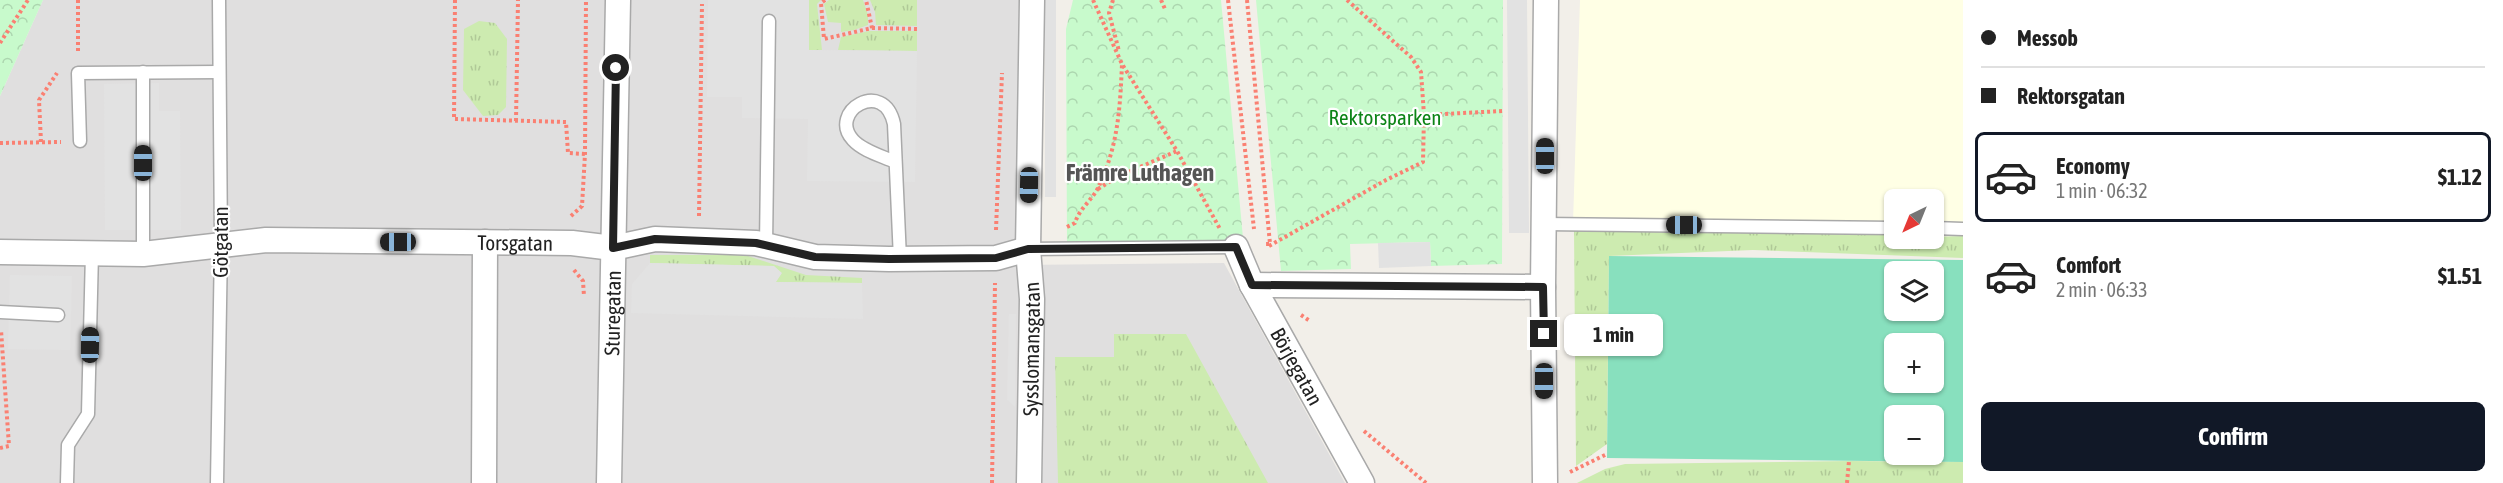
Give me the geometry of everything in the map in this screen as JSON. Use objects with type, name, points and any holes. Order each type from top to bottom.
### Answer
[{"type":"street","name":"Sturegatan","points":[[609,483],[618,0]]},
{"type":"street","name":"Sysslomansgatan","points":[[1029,483],[1032,299],[1028,249],[1032,0]]},
{"type":"street","points":[[1545,479],[1543,287],[1546,0]]},
{"type":"street","name":"Torsgatan","points":[[0,252],[143,254],[266,240],[572,243],[613,248],[655,239],[756,243],[815,257],[900,259],[996,258],[1028,249]]},
{"type":"street","points":[[484,483],[485,242]]},
{"type":"street","name":"Börjegatan","points":[[1236,247],[1252,285],[1362,483]]},
{"type":"street","points":[[1252,285],[1543,287]]},
{"type":"lane","name":"Götgatan","points":[[217,483],[220,245],[219,0]]},
{"type":"lane","points":[[766,245],[769,21]]},
{"type":"lane","points":[[143,72],[143,254]]},
{"type":"lane","points":[[80,141],[78,73],[219,72]]},
{"type":"lane","points":[[895,162],[861,146],[848,134],[846,125],[848,115],[861,102],[870,100],[879,102],[892,115],[895,162],[900,259]]},
{"type":"lane","points":[[1544,224],[1884,228]]},
{"type":"lane","points":[[1944,228],[1963,228]]},
{"type":"lane","points":[[1028,249],[1236,247]]},
{"type":"lane","points":[[67,483],[68,445],[88,414],[92,253]]},
{"type":"lane","points":[[0,312],[58,315]]},
{"type":"path","points":[[0,43],[28,0]]},
{"type":"path","points":[[41,142],[39,100],[56,73],[78,73],[78,0]]},
{"type":"path","points":[[455,0],[454,119],[566,122],[568,153],[585,154]]},
{"type":"path","points":[[516,121],[518,0]]},
{"type":"path","points":[[825,0],[821,3],[824,39],[872,28],[917,29]]},
{"type":"path","points":[[866,0],[872,28]]},
{"type":"path","points":[[1093,0],[1122,64],[1177,151],[1222,233],[1236,247]]},
{"type":"path","points":[[1075,223],[1097,190],[1117,138],[1122,64],[1109,13],[1113,0]]},
{"type":"path","points":[[1161,0],[1165,9]]},
{"type":"path","points":[[1228,0],[1256,242],[1236,247]]},
{"type":"path","points":[[1247,0],[1270,244]]},
{"type":"path","points":[[1236,247],[1270,244],[1424,162],[1421,72],[1411,57],[1347,0]]},
{"type":"path","points":[[699,220],[702,4]]},
{"type":"path","points":[[992,483],[1002,69]]},
{"type":"path","points":[[1424,115],[1503,111]]},
{"type":"path","points":[[0,143],[80,141]]},
{"type":"path","points":[[1097,190],[1117,177],[1177,151]]},
{"type":"path","points":[[0,448],[9,446],[1,325]]},
{"type":"path","points":[[1357,427],[1369,434],[1426,483]]},
{"type":"path","points":[[1545,479],[1568,474],[1607,454]]},
{"type":"path","points":[[1847,483],[1850,461]]},
{"type":"shaded area","points":[[43,0],[1019,0],[1017,265],[1224,263],[1345,483],[0,483],[0,96]]},
{"type":"shaded area","points":[[708,0],[809,0],[809,50],[917,51],[915,182],[807,181],[808,119],[742,118],[742,97],[707,97]]},
{"type":"shaded area","points":[[1045,0],[1056,0],[1056,197],[1045,197]]},
{"type":"shaded area","points":[[1507,0],[1527,0],[1529,233],[1509,233]]},
{"type":"shaded area","points":[[1580,0],[1963,0],[1963,228],[1944,228],[1944,189],[1884,189],[1884,227],[1573,223]]},
{"type":"shaded area","points":[[159,83],[159,111],[180,111],[181,230],[105,230],[104,84]]},
{"type":"shaded area","points":[[1430,242],[1431,266],[1379,268],[1378,243]]},
{"type":"shaded area","points":[[650,263],[774,266],[782,273],[776,282],[862,283],[863,319],[631,313],[632,284]]},
{"type":"shaded area","points":[[10,275],[72,276],[70,350],[8,349]]},
{"type":"shaded area","points":[[1009,314],[1016,314],[1015,407],[1007,400]]},
{"type":"green space","points":[[0,0],[43,0],[0,96]]},
{"type":"green space","points":[[809,0],[821,0],[817,4],[822,50],[809,50]]},
{"type":"green space","points":[[829,0],[863,0],[868,15],[868,25],[841,32],[841,23],[828,22],[824,4]]},
{"type":"green space","points":[[870,0],[917,0],[917,26],[876,25],[875,12]]},
{"type":"green space","points":[[1073,0],[1221,0],[1244,249],[1067,247],[1066,29]]},
{"type":"green space","name":"Rektorsparken","points":[[1256,0],[1503,0],[1502,264],[1431,266],[1430,242],[1350,244],[1351,269],[1281,271]]},
{"type":"green space","points":[[479,21],[495,23],[507,39],[506,107],[498,115],[483,116],[463,90],[464,29]]},
{"type":"green space","points":[[869,31],[917,31],[917,51],[838,50],[841,37]]},
{"type":"green space","points":[[1574,230],[1884,235],[1884,249],[1944,249],[1944,237],[1963,236],[1963,258],[1753,250],[1609,256],[1607,444],[1576,466]]},
{"type":"green space","points":[[650,255],[745,255],[806,275],[862,278],[862,283],[775,282],[774,266],[650,263]]},
{"type":"green space","points":[[1609,256],[1963,260],[1963,462],[1944,462],[1944,405],[1884,405],[1884,461],[1607,458]]},
{"type":"green space","points":[[1114,334],[1186,334],[1268,483],[1058,483],[1055,357],[1114,357]]},
{"type":"green space","points":[[1849,461],[1884,461],[1884,465],[1944,465],[1944,462],[1963,462],[1963,483],[1577,483],[1605,469],[1625,464]]},
{"type":"district","name":"Främre Luthagen","points":[[1140,172]]},
{"type":"route","points":[[616,68],[613,248],[655,239],[756,243],[815,257],[889,259],[996,258],[1028,249],[1236,247],[1252,285],[1543,287],[1544,334]]}]
